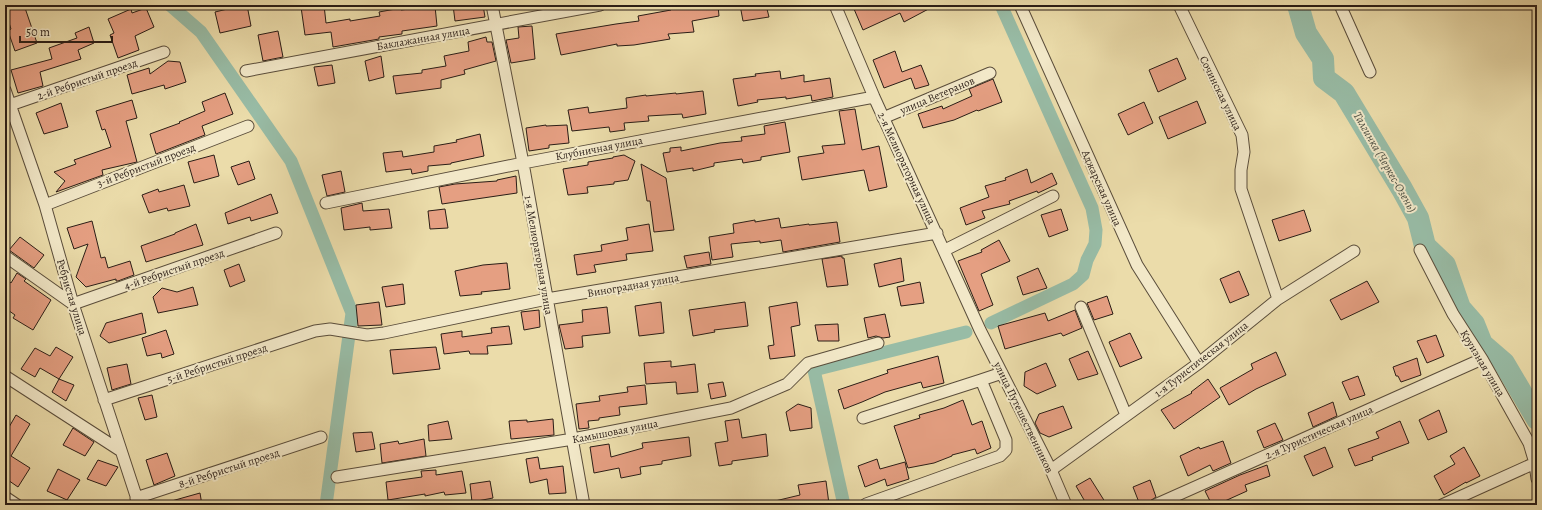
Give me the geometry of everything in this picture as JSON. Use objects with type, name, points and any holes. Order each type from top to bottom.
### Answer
[{"type":"street","name":"1-я Мелиораторная улица","points":[[492,5],[523,162],[584,505]]},
{"type":"street","name":"Баклажанная улица","points":[[246,71],[600,5]]},
{"type":"street","points":[[836,8],[848,5]]},
{"type":"street","name":"Аджарская улица","points":[[1020,5],[1137,265],[1199,363]]},
{"type":"street","name":"Сочинская улица","points":[[1179,5],[1242,135],[1244,152],[1241,170],[1241,189],[1278,299]]},
{"type":"street","points":[[1340,5],[1370,72]]},
{"type":"street","name":"2-я Мелиораторная улица","points":[[836,8],[883,118],[945,250],[980,330]]},
{"type":"street","name":"2-й Ребристый проезд","points":[[10,105],[164,52]]},
{"type":"street","name":"улица Ветеранов","points":[[883,118],[990,73]]},
{"type":"street","name":"Ребристая улица","points":[[5,92],[45,205],[73,304],[138,502]]},
{"type":"street","name":"Клубничная улица","points":[[326,203],[523,162],[874,97]]},
{"type":"street","name":"3-й Ребристый проезд","points":[[45,205],[248,126]]},
{"type":"street","points":[[945,250],[1053,196]]},
{"type":"street","name":"4-й Ребристый проезд","points":[[73,304],[276,233]]},
{"type":"street","name":"Виноградная улица","points":[[330,329],[367,335],[384,333],[547,299],[937,233]]},
{"type":"street","name":"Круизная улица","points":[[1420,250],[1453,314],[1482,359],[1529,443],[1535,463],[1537,479]]},
{"type":"street","name":"1-я Туристическая улица","points":[[1051,470],[1199,363],[1278,299],[1354,251]]},
{"type":"street","points":[[5,256],[73,304]]},
{"type":"street","points":[[1081,307],[1126,415]]},
{"type":"street","name":"5-й Ребристый проезд","points":[[104,400],[315,330],[330,329]]},
{"type":"street","name":"улица Путешественников","points":[[980,330],[1051,470],[1066,505]]},
{"type":"street","name":"Камышовая улица","points":[[337,477],[573,439],[731,408],[786,384],[808,363],[878,344]]},
{"type":"street","name":"2-я Туристическая улица","points":[[1155,505],[1482,359]]},
{"type":"street","points":[[863,418],[1002,373]]},
{"type":"street","points":[[5,376],[121,451]]},
{"type":"street","points":[[866,504],[1000,456],[1006,450],[1006,440],[981,380]]},
{"type":"street","name":"8-й Ребристый проезд","points":[[138,502],[321,438]]},
{"type":"street","points":[[1442,505],[1535,463]]},
{"type":"street","points":[[5,497],[17,505]]},
{"type":"building","points":[[19,5],[24,5],[37,43],[15,51],[8,31],[11,29],[5,10]]},
{"type":"building","points":[[247,5],[251,26],[220,33],[215,12]]},
{"type":"building","points":[[324,5],[326,23],[380,16],[379,12],[401,8],[401,10],[435,6],[437,26],[402,31],[402,34],[379,37],[379,39],[333,47],[331,32],[305,35],[301,7]]},
{"type":"building","points":[[453,5],[483,5],[485,17],[455,21]]},
{"type":"building","points":[[685,5],[718,5],[719,16],[692,21],[694,32],[668,34],[670,39],[634,45],[617,46],[617,44],[561,55],[556,34],[639,21],[638,16],[671,10],[670,7]]},
{"type":"building","points":[[740,5],[766,5],[769,17],[743,21]]},
{"type":"building","points":[[862,5],[936,5],[904,22],[900,13],[863,30],[854,9]]},
{"type":"building","points":[[146,8],[154,27],[135,36],[139,50],[118,58],[110,35],[114,33],[108,19],[131,9],[132,13]]},
{"type":"building","points":[[532,26],[535,59],[511,63],[506,40],[519,38],[518,27]]},
{"type":"building","points":[[89,27],[94,43],[78,50],[81,59],[40,72],[43,86],[18,93],[11,70],[52,59],[49,48],[77,38],[75,33]]},
{"type":"building","points":[[278,31],[283,57],[263,61],[258,35]]},
{"type":"building","points":[[486,37],[487,42],[492,42],[496,61],[464,70],[465,74],[441,80],[441,88],[396,94],[393,76],[422,73],[422,70],[446,66],[444,56],[469,51],[468,42]]},
{"type":"building","points":[[895,51],[902,72],[921,65],[929,85],[915,89],[911,78],[884,88],[873,60]]},
{"type":"building","points":[[381,56],[384,77],[369,81],[365,61]]},
{"type":"building","points":[[1177,58],[1186,79],[1158,92],[1149,70]]},
{"type":"building","points":[[168,61],[180,62],[186,82],[165,89],[164,85],[132,94],[127,75],[149,68],[150,74]]},
{"type":"building","points":[[332,65],[335,83],[318,86],[314,67]]},
{"type":"building","points":[[780,71],[781,79],[804,75],[804,82],[830,78],[833,97],[812,101],[811,95],[786,99],[786,97],[757,100],[758,102],[738,106],[733,79],[756,76],[755,74]]},
{"type":"building","points":[[993,79],[1002,102],[978,111],[977,110],[954,120],[923,128],[918,114],[942,106],[943,109],[972,96],[969,89]]},
{"type":"building","points":[[703,91],[706,114],[683,118],[682,114],[648,116],[649,121],[624,123],[625,130],[610,132],[609,127],[572,131],[568,110],[588,107],[589,113],[627,108],[626,98]]},
{"type":"building","points":[[225,93],[233,114],[202,126],[205,135],[156,154],[150,134],[180,123],[179,122],[205,111],[202,102]]},
{"type":"building","points":[[132,100],[137,118],[126,121],[137,162],[102,170],[103,175],[56,192],[65,181],[54,172],[76,164],[74,160],[111,147],[105,129],[102,130],[96,111]]},
{"type":"building","points":[[1197,101],[1206,123],[1168,139],[1159,117]]},
{"type":"building","points":[[1144,102],[1153,123],[1128,135],[1118,114]]},
{"type":"building","points":[[61,103],[68,127],[44,134],[36,113]]},
{"type":"building","points":[[855,109],[862,150],[879,146],[887,187],[869,191],[864,170],[802,180],[798,157],[824,153],[822,146],[845,144],[839,111]]},
{"type":"building","points":[[785,122],[790,152],[761,157],[761,160],[743,163],[742,159],[714,163],[714,166],[693,171],[693,168],[667,172],[663,153],[670,152],[670,148],[681,147],[681,151],[720,143],[742,141],[741,137],[765,134],[764,126]]},
{"type":"building","points":[[546,125],[567,125],[569,143],[549,145],[549,148],[529,151],[526,128]]},
{"type":"building","points":[[480,134],[484,156],[451,164],[428,166],[428,171],[412,174],[411,169],[386,172],[383,153],[402,151],[403,157],[434,152],[434,146],[457,142],[456,140]]},
{"type":"building","points":[[214,155],[219,176],[194,183],[188,162]]},
{"type":"building","points":[[624,155],[635,161],[628,180],[614,182],[614,184],[587,187],[588,193],[568,195],[563,169],[588,165],[588,162]]},
{"type":"building","points":[[249,161],[255,179],[238,185],[231,167]]},
{"type":"building","points":[[641,164],[666,178],[674,230],[654,232],[650,201],[647,201]]},
{"type":"building","points":[[1027,169],[1031,183],[1052,173],[1057,184],[1038,193],[1037,191],[1009,201],[1010,204],[982,211],[985,218],[966,225],[960,208],[989,197],[985,186],[1006,180],[1005,178]]},
{"type":"building","points":[[341,171],[345,192],[327,196],[322,175]]},
{"type":"building","points":[[516,176],[517,193],[442,204],[439,187],[455,184],[497,181]]},
{"type":"building","points":[[184,185],[190,206],[168,211],[167,208],[149,213],[142,195],[158,189],[159,192]]},
{"type":"building","points":[[271,194],[278,213],[251,221],[250,217],[228,224],[225,213]]},
{"type":"building","points":[[362,203],[363,211],[389,209],[392,228],[370,230],[370,227],[344,230],[341,208]]},
{"type":"building","points":[[445,209],[448,228],[430,229],[428,211]]},
{"type":"building","points":[[1061,209],[1068,230],[1049,237],[1041,215]]},
{"type":"building","points":[[1304,210],[1311,231],[1279,241],[1272,220]]},
{"type":"building","points":[[779,218],[781,228],[837,222],[840,242],[783,252],[781,240],[760,243],[760,241],[731,244],[733,257],[712,260],[709,237],[734,233],[733,224]]},
{"type":"building","points":[[92,221],[101,258],[105,257],[108,268],[130,261],[134,275],[118,281],[116,281],[116,279],[86,287],[76,277],[88,244],[74,249],[67,228]]},
{"type":"building","points":[[196,224],[203,245],[146,262],[141,246],[175,234]]},
{"type":"building","points":[[649,224],[653,251],[626,254],[627,260],[594,265],[596,272],[577,275],[574,255],[602,251],[601,245],[628,240],[626,228]]},
{"type":"building","points":[[20,237],[44,255],[34,268],[9,250]]},
{"type":"building","points":[[999,240],[1010,261],[981,274],[993,305],[979,311],[958,261],[982,252],[981,250]]},
{"type":"building","points":[[709,252],[711,264],[687,268],[684,256]]},
{"type":"building","points":[[842,256],[842,258],[844,258],[848,285],[827,287],[822,259]]},
{"type":"building","points":[[901,258],[904,281],[879,287],[874,264]]},
{"type":"building","points":[[507,263],[510,289],[460,296],[455,271],[483,265]]},
{"type":"building","points":[[239,264],[245,281],[230,287],[224,270]]},
{"type":"building","points":[[1038,268],[1047,288],[1023,295],[1017,277]]},
{"type":"building","points":[[1239,271],[1249,295],[1230,303],[1220,279]]},
{"type":"building","points":[[17,273],[26,279],[24,281],[51,300],[33,330],[13,318],[15,315],[5,308],[5,278],[11,283]]},
{"type":"building","points":[[1367,281],[1379,302],[1341,320],[1330,300]]},
{"type":"building","points":[[920,282],[924,303],[901,306],[897,287]]},
{"type":"building","points":[[403,284],[405,304],[386,307],[382,287]]},
{"type":"building","points":[[193,287],[198,305],[158,313],[153,297],[162,288],[177,292]]},
{"type":"building","points":[[1107,296],[1113,314],[1094,320],[1087,303]]},
{"type":"building","points":[[379,302],[382,325],[358,326],[356,305]]},
{"type":"building","points":[[661,302],[664,333],[639,336],[635,306]]},
{"type":"building","points":[[745,302],[748,326],[714,330],[715,332],[693,336],[689,310]]},
{"type":"building","points":[[797,302],[800,325],[791,327],[795,356],[770,359],[768,346],[774,345],[769,307]]},
{"type":"building","points":[[607,307],[610,333],[582,336],[583,347],[565,349],[559,325],[583,322],[582,310]]},
{"type":"building","points":[[539,310],[540,327],[524,330],[521,312]]},
{"type":"building","points":[[1075,310],[1082,328],[1063,336],[1061,333],[1005,349],[998,326],[1045,313],[1048,321]]},
{"type":"building","points":[[142,313],[146,333],[109,343],[100,336],[106,323]]},
{"type":"building","points":[[885,314],[890,337],[883,338],[876,336],[868,338],[864,318]]},
{"type":"building","points":[[838,324],[839,341],[818,341],[815,325]]},
{"type":"building","points":[[509,326],[512,344],[487,346],[488,354],[470,354],[469,351],[444,354],[441,334],[462,331],[462,337],[492,333],[491,328]]},
{"type":"building","points":[[166,330],[174,354],[162,358],[161,353],[147,356],[142,338]]},
{"type":"building","points":[[1130,333],[1142,358],[1120,367],[1109,342]]},
{"type":"building","points":[[1436,335],[1444,356],[1427,363],[1417,341]]},
{"type":"building","points":[[56,347],[73,357],[59,379],[40,368],[35,377],[21,369],[35,348],[50,356]]},
{"type":"building","points":[[436,347],[440,369],[393,374],[390,350]]},
{"type":"building","points":[[1088,351],[1098,374],[1078,380],[1069,359]]},
{"type":"building","points":[[1276,352],[1286,375],[1256,389],[1229,405],[1220,388],[1253,369],[1251,364]]},
{"type":"building","points":[[938,356],[944,383],[923,388],[921,382],[885,392],[844,409],[838,390],[888,373],[887,370]]},
{"type":"building","points":[[1417,358],[1421,375],[1401,382],[1398,376],[1396,376],[1393,367]]},
{"type":"building","points":[[671,361],[671,367],[695,364],[698,392],[677,394],[676,382],[646,384],[644,363]]},
{"type":"building","points":[[1046,363],[1056,386],[1037,394],[1024,386],[1025,372]]},
{"type":"building","points":[[127,364],[131,384],[112,390],[107,368]]},
{"type":"building","points":[[1358,376],[1365,395],[1350,400],[1342,382]]},
{"type":"building","points":[[59,379],[74,385],[66,401],[52,392]]},
{"type":"building","points":[[1208,379],[1220,397],[1174,429],[1161,410],[1192,393],[1191,392]]},
{"type":"building","points":[[723,382],[726,396],[711,399],[708,384]]},
{"type":"building","points":[[645,385],[647,404],[619,407],[620,415],[588,421],[589,428],[579,429],[576,404],[600,401],[599,396],[628,392],[627,387]]},
{"type":"building","points":[[152,395],[157,417],[145,420],[138,398]]},
{"type":"building","points":[[963,400],[972,425],[982,421],[991,448],[977,454],[975,449],[952,455],[934,463],[908,468],[894,426],[920,418],[919,415],[944,408]]},
{"type":"building","points":[[1333,402],[1337,416],[1313,427],[1308,413]]},
{"type":"building","points":[[798,404],[811,408],[812,428],[790,431],[786,412]]},
{"type":"building","points":[[1063,406],[1072,428],[1049,437],[1040,433],[1035,423],[1039,414]]},
{"type":"building","points":[[1439,410],[1447,432],[1428,440],[1419,420]]},
{"type":"building","points":[[16,415],[30,424],[11,456],[30,468],[18,487],[5,478],[5,434]]},
{"type":"building","points":[[553,419],[554,435],[511,439],[509,421],[527,420],[527,422]]},
{"type":"building","points":[[739,419],[742,438],[766,434],[768,456],[732,461],[732,464],[719,466],[715,443],[728,441],[725,421]]},
{"type":"building","points":[[448,421],[452,439],[429,441],[428,425]]},
{"type":"building","points":[[1400,421],[1409,443],[1372,457],[1373,460],[1355,466],[1348,449],[1379,438],[1376,432]]},
{"type":"building","points":[[1275,423],[1283,440],[1264,448],[1257,431]]},
{"type":"building","points":[[73,428],[94,442],[85,456],[63,445]]},
{"type":"building","points":[[372,432],[375,449],[356,452],[353,433]]},
{"type":"building","points":[[689,437],[691,456],[662,461],[662,464],[640,467],[641,474],[621,478],[619,468],[594,473],[590,447],[609,444],[611,457],[643,448],[642,443]]},
{"type":"building","points":[[424,439],[426,456],[382,463],[380,444],[398,441],[399,444]]},
{"type":"building","points":[[1223,441],[1231,463],[1213,471],[1210,465],[1188,476],[1180,456],[1199,447],[1200,449]]},
{"type":"building","points":[[1325,447],[1333,467],[1313,476],[1304,456]]},
{"type":"building","points":[[1464,447],[1480,476],[1466,482],[1444,495],[1434,476],[1455,464],[1450,456]]},
{"type":"building","points":[[167,453],[175,476],[154,485],[146,460]]},
{"type":"building","points":[[538,457],[540,469],[563,466],[566,493],[549,494],[547,479],[530,483],[526,459]]},
{"type":"building","points":[[877,459],[880,469],[905,462],[909,479],[887,486],[885,479],[865,487],[858,466]]},
{"type":"building","points":[[98,460],[118,467],[106,486],[87,479]]},
{"type":"building","points":[[1267,465],[1270,476],[1245,485],[1247,491],[1216,505],[1212,505],[1205,491],[1240,475]]},
{"type":"building","points":[[58,469],[80,480],[67,500],[47,491]]},
{"type":"building","points":[[436,470],[436,475],[462,471],[466,493],[445,495],[444,492],[425,496],[425,494],[388,500],[386,482],[422,477],[421,471]]},
{"type":"building","points":[[1090,478],[1107,505],[1087,505],[1076,486]]},
{"type":"building","points":[[1150,480],[1156,497],[1150,501],[1148,505],[1140,505],[1133,487]]},
{"type":"building","points":[[490,481],[493,498],[472,502],[470,484]]},
{"type":"building","points":[[826,481],[829,504],[776,505],[775,501],[800,495],[798,485]]},
{"type":"building","points":[[200,493],[202,505],[168,505],[168,502]]},
{"type":"waterway","points":[[170,5],[201,32],[291,161],[352,313],[326,505]]},
{"type":"waterway","points":[[991,323],[1073,284],[1083,275],[1087,260],[1095,244],[1096,230],[1092,208],[1001,5]]},
{"type":"waterway","name":"Талгинка (Черкес-Озень)","points":[[1298,5],[1306,33],[1323,59],[1324,78],[1344,93],[1418,218],[1425,246],[1445,265],[1460,308],[1474,324],[1482,344],[1504,363],[1537,419]]},
{"type":"waterway","points":[[844,505],[814,370],[966,332]]}]
